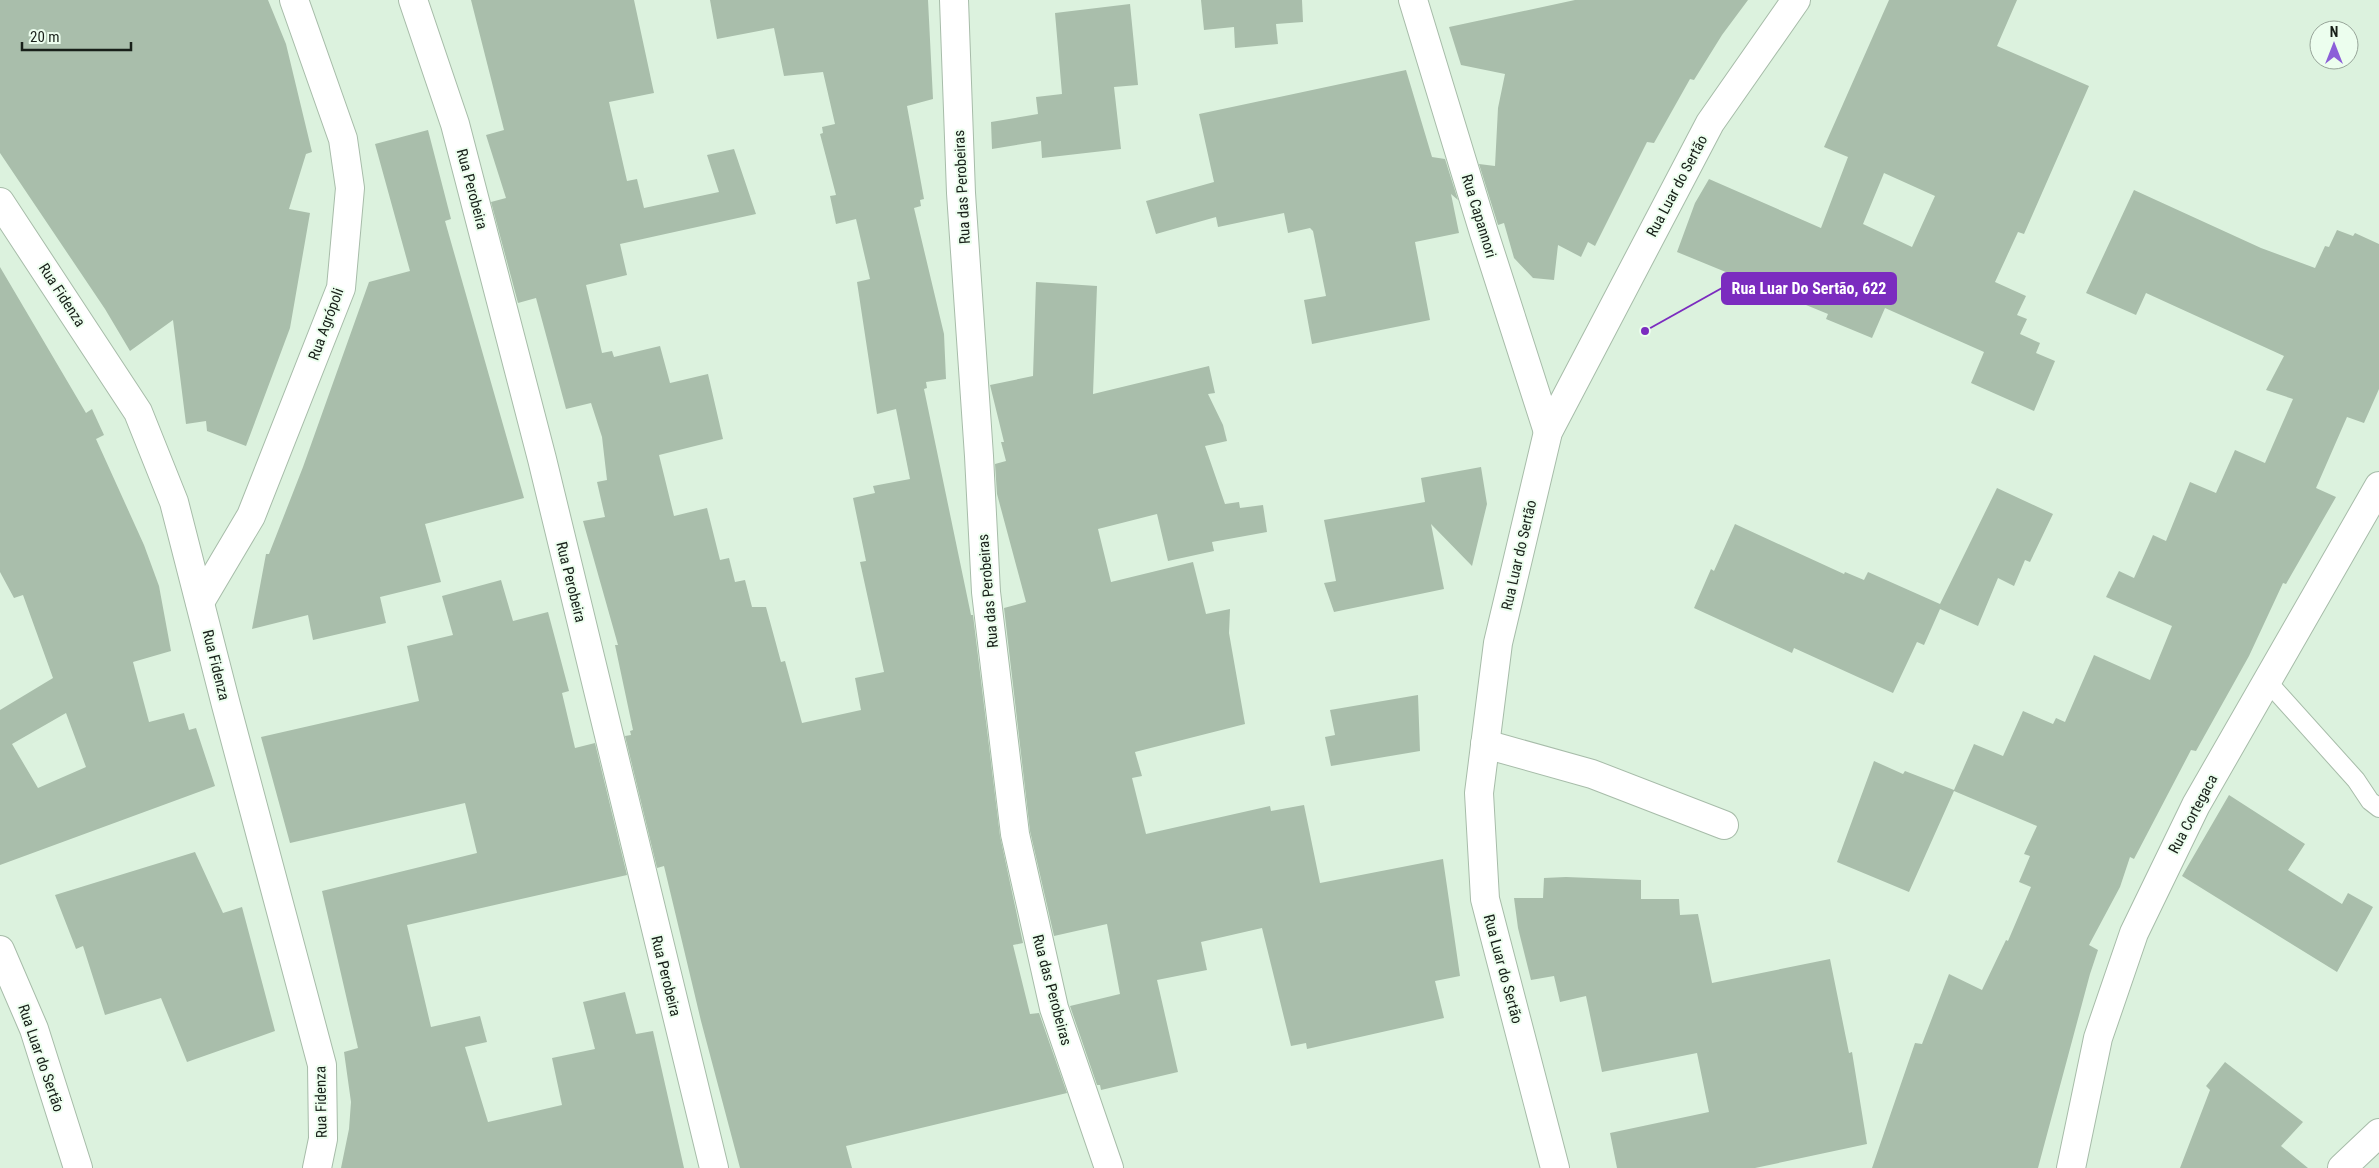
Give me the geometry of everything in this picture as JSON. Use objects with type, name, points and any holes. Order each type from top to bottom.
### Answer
[{"type":"street","name":"Rua Agrópoli","points":[[200,602],[251,516],[341,288],[350,188],[343,139],[294,0]]},
{"type":"street","name":"Rua Perobeira","points":[[413,0],[455,124],[542,458],[714,1168]]},
{"type":"street","name":"Rua das Perobeiras","points":[[954,0],[961,193],[979,456],[986,592],[1015,834],[1054,1008],[1109,1168]]},
{"type":"street","name":"Rua Capannori","points":[[1414,0],[1484,233],[1548,432]]},
{"type":"street","name":"Rua Luar do Sertão","points":[[1555,1168],[1485,899],[1479,793],[1498,643],[1548,432],[1710,123],[1796,0]]},
{"type":"street","name":"Rua Fidenza","points":[[0,202],[138,412],[174,502],[322,1065],[323,1139],[318,1168]]},
{"type":"street","name":"Rua Cortegaca","points":[[2071,1168],[2098,1038],[2134,933],[2196,805],[2379,486]]},
{"type":"street","points":[[1485,744],[1592,774],[1724,825]]},
{"type":"street","name":"Rua Luar do Sertão","points":[[0,950],[34,1029],[78,1168]]},
{"type":"street","points":[[2342,1168],[2379,1132]]},
{"type":"lane","points":[[2268,681],[2356,780],[2370,801],[2379,808]]},
{"type":"building","points":[[0,0],[268,0],[286,44],[312,152],[306,154],[289,209],[310,213],[290,328],[246,446],[207,431],[206,421],[186,424],[173,320],[130,351],[105,309],[0,153]]},
{"type":"building","points":[[471,0],[634,0],[654,93],[609,102],[627,181],[637,179],[644,208],[719,192],[707,155],[734,149],[756,214],[620,244],[627,275],[586,285],[602,353],[612,351],[614,357],[660,346],[670,383],[708,374],[723,439],[659,455],[674,516],[707,508],[720,560],[729,558],[735,582],[745,580],[752,607],[766,607],[781,662],[785,661],[802,723],[861,710],[855,678],[884,672],[860,562],[866,561],[853,498],[875,493],[873,486],[910,479],[896,409],[877,414],[857,282],[870,279],[856,219],[836,224],[830,196],[836,195],[820,134],[823,133],[822,127],[835,124],[823,72],[784,76],[774,28],[717,39],[710,0],[928,0],[933,99],[907,106],[924,199],[920,200],[921,206],[914,208],[944,334],[946,379],[926,382],[927,388],[924,389],[971,615],[973,615],[1000,836],[1023,943],[1013,945],[1030,1014],[1039,1013],[1067,1093],[846,1146],[852,1168],[740,1168],[701,1021],[664,866],[657,868],[625,736],[631,735],[630,731],[633,730],[615,645],[618,645],[583,521],[605,517],[597,482],[607,480],[602,437],[591,403],[566,409],[536,298],[518,303],[491,202],[506,198],[486,135],[504,130]]},
{"type":"building","points":[[1201,0],[1302,0],[1303,22],[1276,24],[1278,44],[1235,48],[1234,27],[1204,30]]},
{"type":"building","points":[[1575,0],[1748,0],[1722,35],[1694,80],[1690,79],[1654,143],[1647,142],[1595,246],[1588,242],[1581,257],[1558,245],[1554,280],[1533,278],[1514,258],[1504,223],[1498,225],[1479,164],[1495,166],[1498,108],[1505,74],[1461,65],[1449,27]]},
{"type":"building","points":[[1889,0],[2017,0],[1997,46],[2089,86],[2024,234],[2018,232],[1995,282],[2026,296],[2017,315],[2027,319],[2020,334],[2040,343],[2036,353],[2055,361],[2034,411],[1971,383],[1984,352],[1885,308],[1872,338],[1826,319],[1828,314],[1677,252],[1695,203],[1709,179],[1821,228],[1848,157],[1824,147]],"holes":[[[1884,173],[1935,196],[1912,247],[1863,224]]]},
{"type":"building","points":[[1130,4],[1138,85],[1114,87],[1121,149],[1042,158],[1041,141],[992,149],[991,122],[1038,114],[1036,97],[1062,94],[1055,13]]},
{"type":"building","points":[[1406,70],[1432,157],[1445,159],[1458,200],[1451,194],[1459,233],[1415,242],[1430,320],[1312,344],[1304,300],[1326,296],[1313,231],[1310,228],[1288,233],[1284,213],[1218,227],[1216,217],[1156,234],[1146,201],[1214,182],[1199,114]]},
{"type":"building","points":[[428,130],[451,219],[445,221],[524,498],[425,524],[441,582],[380,597],[386,623],[313,640],[308,615],[252,629],[266,554],[269,554],[303,467],[369,282],[410,271],[375,144]]},
{"type":"building","points":[[2134,190],[2261,248],[2315,268],[2325,246],[2329,247],[2337,230],[2353,236],[2355,233],[2379,244],[2379,389],[2364,423],[2347,417],[2316,488],[2336,497],[2286,584],[2283,583],[2249,656],[2196,751],[2191,750],[2134,859],[2130,857],[2120,887],[2089,945],[2098,950],[2038,1168],[1872,1168],[1915,1043],[1922,1044],[1949,974],[1982,990],[2006,940],[2008,941],[2031,887],[2019,882],[2030,856],[2024,854],[2037,826],[1954,791],[1909,892],[1837,862],[1874,761],[1903,774],[1905,771],[1954,790],[1974,744],[2003,756],[2023,711],[2053,724],[2056,718],[2065,722],[2094,655],[2150,680],[2172,626],[2106,597],[2119,571],[2134,578],[2153,535],[2166,541],[2190,482],[2216,493],[2235,450],[2265,463],[2293,399],[2266,390],[2284,356],[2146,293],[2136,315],[2086,293]]},
{"type":"building","points":[[0,267],[86,413],[92,409],[104,435],[96,439],[144,545],[159,586],[171,651],[133,662],[149,722],[184,713],[189,730],[196,728],[215,786],[0,865],[0,710],[53,678],[23,595],[14,598],[0,572]],"holes":[[[66,713],[86,767],[38,788],[12,744]]]},
{"type":"building","points":[[1036,282],[1097,286],[1093,394],[1209,366],[1215,393],[1208,394],[1223,425],[1227,441],[1205,446],[1225,504],[1239,502],[1240,508],[1263,505],[1267,532],[1212,542],[1214,551],[1168,561],[1157,514],[1098,529],[1111,582],[1193,562],[1206,614],[1230,609],[1229,633],[1245,724],[1135,752],[1142,776],[1132,778],[1146,834],[1270,806],[1271,811],[1304,805],[1320,883],[1443,859],[1460,976],[1435,981],[1444,1018],[1307,1049],[1306,1043],[1291,1046],[1262,928],[1201,942],[1207,970],[1157,980],[1178,1072],[1101,1090],[1100,1085],[1097,1085],[1070,1006],[1120,994],[1107,924],[1054,936],[1030,831],[1004,608],[1026,602],[997,494],[995,464],[1006,461],[1001,442],[1004,442],[990,385],[1033,376]]},
{"type":"building","points":[[1481,467],[1487,504],[1472,566],[1431,524],[1444,589],[1334,612],[1324,583],[1336,581],[1324,520],[1425,502],[1421,478]]},
{"type":"building","points":[[1997,488],[2053,514],[2030,562],[2025,560],[2014,586],[1998,578],[1978,626],[1940,609],[1924,645],[1917,642],[1893,693],[1794,648],[1792,653],[1694,608],[1711,569],[1714,571],[1735,524],[1844,574],[1845,572],[1864,580],[1868,572],[1940,604]]},
{"type":"building","points":[[501,580],[513,621],[548,612],[569,691],[562,693],[575,748],[595,743],[627,875],[407,925],[431,1027],[480,1016],[487,1042],[465,1047],[488,1122],[562,1105],[552,1058],[595,1049],[583,1002],[625,992],[636,1034],[653,1031],[684,1168],[341,1168],[349,1129],[351,1102],[344,1052],[358,1048],[322,891],[477,853],[465,803],[290,843],[261,737],[419,701],[407,646],[453,635],[442,596]]},
{"type":"building","points":[[1418,695],[1420,751],[1331,766],[1325,737],[1335,735],[1330,710]]},
{"type":"building","points":[[2229,795],[2305,844],[2288,870],[2342,904],[2348,893],[2373,907],[2337,972],[2182,876]]},
{"type":"building","points":[[195,852],[223,913],[242,907],[275,1031],[187,1062],[161,998],[105,1015],[83,946],[76,949],[55,895]]},
{"type":"building","points":[[1544,878],[1641,880],[1641,899],[1679,899],[1680,915],[1698,914],[1712,983],[1830,959],[1849,1053],[1852,1052],[1867,1144],[1755,1168],[1617,1168],[1610,1133],[1709,1112],[1697,1053],[1602,1072],[1586,996],[1560,1002],[1554,976],[1531,980],[1518,928],[1514,898],[1543,898]]},
{"type":"building","points":[[2225,1062],[2303,1122],[2281,1146],[2308,1168],[2180,1168],[2210,1090],[2206,1086]]},
{"type":"place","name":"Rua Luar Do Sertão, 622","points":[[1645,331]]}]
